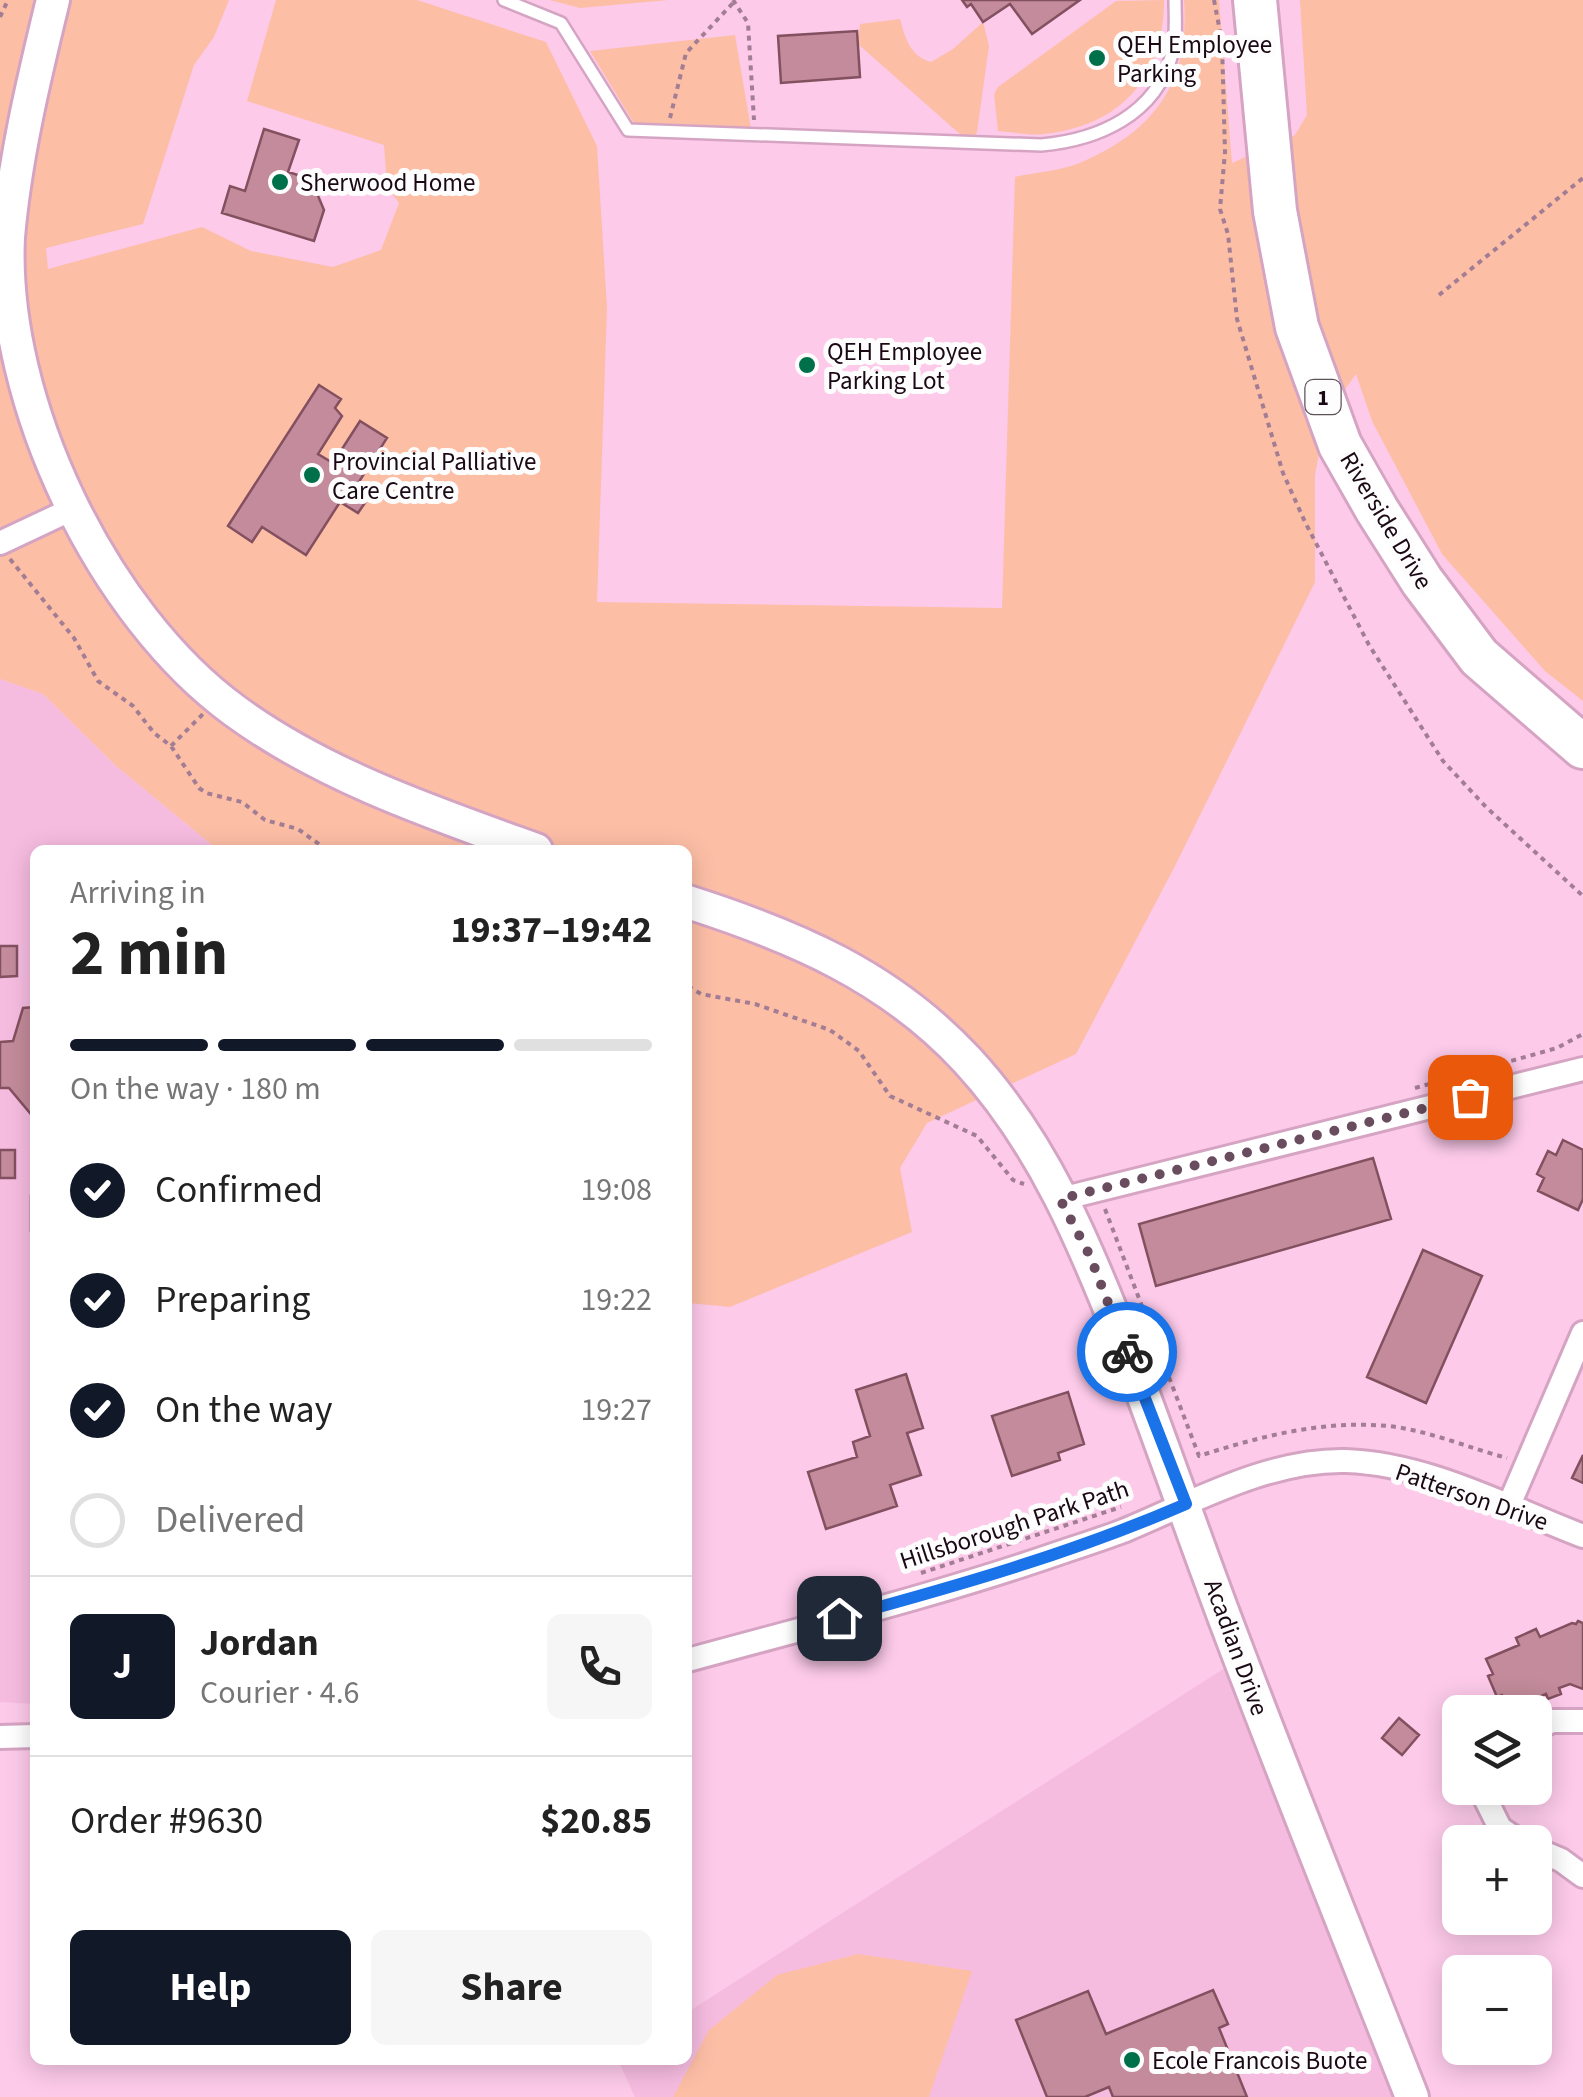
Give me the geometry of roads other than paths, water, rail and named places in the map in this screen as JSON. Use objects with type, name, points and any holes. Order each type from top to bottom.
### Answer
[{"type":"highway","name":"Riverside Drive","points":[[1255,0],[1275,210],[1298,327],[1340,445],[1422,581],[1479,658],[1568,735],[1583,764]]},
{"type":"street","points":[[53,0],[24,123],[4,253],[17,353],[39,433],[70,510],[102,566],[182,667],[216,697],[258,727],[360,782],[523,845]]},
{"type":"street","points":[[1,542],[70,510]]},
{"type":"street","name":"Acadian Drive","points":[[692,903],[798,941],[846,964],[892,996],[967,1060],[1003,1103],[1056,1188],[1090,1256],[1186,1504],[1232,1637],[1412,2097]]},
{"type":"street","points":[[1056,1188],[1583,1069]]},
{"type":"street","points":[[1509,1506],[1583,1333]]},
{"type":"street","name":"Patterson Drive","points":[[692,1659],[990,1576],[1119,1533],[1279,1470],[1341,1461],[1397,1468],[1583,1536]]},
{"type":"street","points":[[1552,1722],[1583,1721]]},
{"type":"street","points":[[0,1736],[30,1736]]},
{"type":"street","points":[[1552,1857],[1583,1876]]},
{"type":"lane","points":[[504,0],[562,23],[628,130],[1041,145],[1101,134],[1132,114],[1152,94],[1172,55],[1175,0]]},
{"type":"place","name":"QEH Employee Parking","points":[[1097,58]]},
{"type":"place","name":"Sherwood Home","points":[[280,182]]},
{"type":"place","name":"QEH Employee Parking Lot","points":[[807,365]]},
{"type":"place","name":"Provincial Palliative Care Centre","points":[[312,475]]},
{"type":"place","name":"Ecole Francois Buote","points":[[1132,2060]]}]
